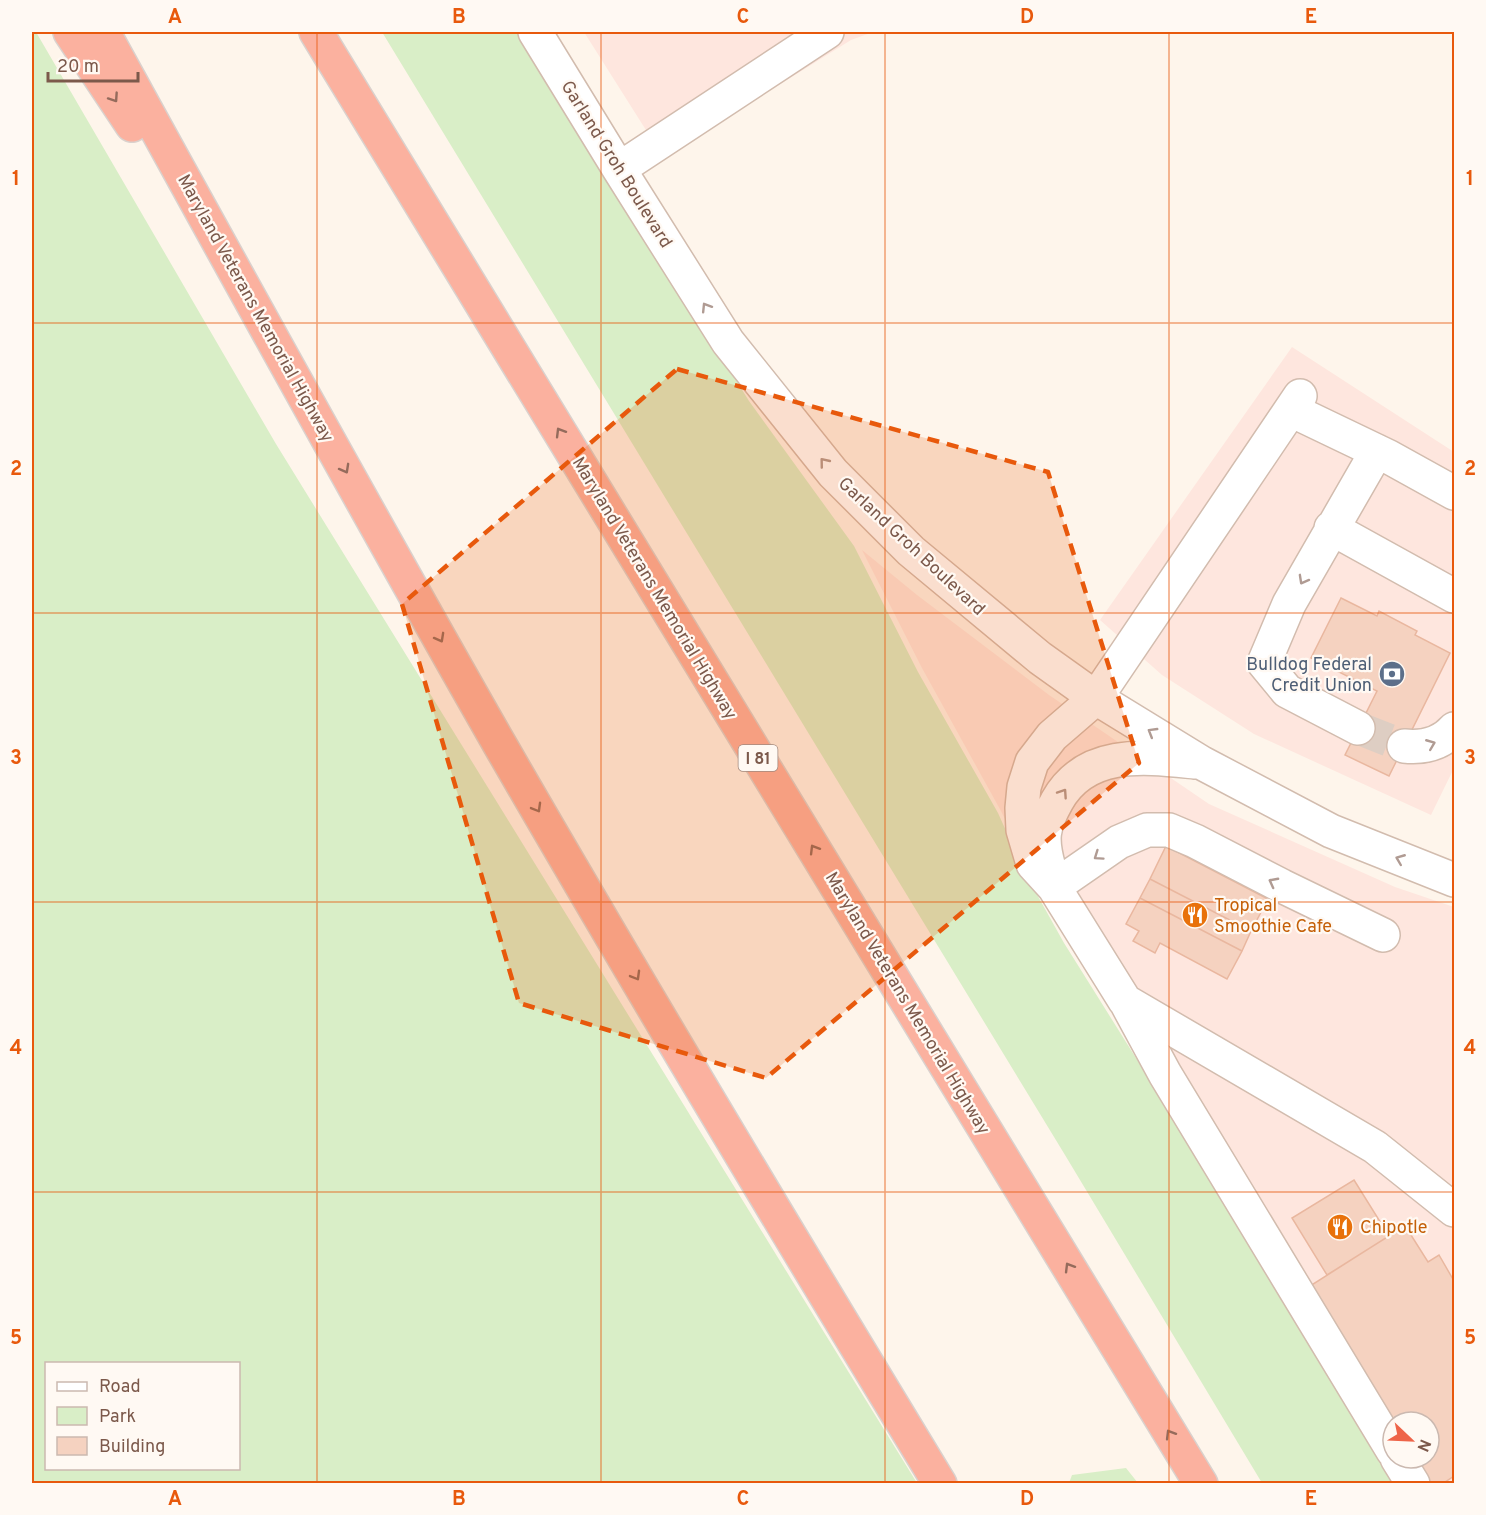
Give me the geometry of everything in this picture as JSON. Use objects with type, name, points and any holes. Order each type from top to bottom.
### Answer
[{"type":"highway","points":[[70,32],[256,312]]},
{"type":"highway","name":"Maryland Veterans Memorial Highway","points":[[103,32],[256,312],[501,746],[683,1056],[940,1484]]},
{"type":"highway","name":"Maryland Veterans Memorial Highway","points":[[316,32],[1201,1484]]},
{"type":"street","name":"Garland Groh Boulevard","points":[[535,32],[728,342],[833,473],[911,551],[1040,658],[1096,698],[1202,763],[1331,831],[1455,880]]},
{"type":"street","points":[[619,169],[827,32]]},
{"type":"street","points":[[1381,1431],[1165,1074],[1125,1001],[1054,887],[1033,864],[1023,830],[1022,808],[1024,786],[1032,762],[1052,736],[1096,698],[1295,403],[1455,493]]},
{"type":"street","points":[[1358,728],[1287,692],[1264,663],[1289,604],[1377,451]]},
{"type":"street","points":[[1331,528],[1455,596]]},
{"type":"street","points":[[1404,746],[1422,748],[1447,737],[1455,729]]},
{"type":"street","points":[[1054,887],[1043,833],[1050,814],[1069,784],[1087,770],[1111,761],[1141,757],[1202,763]]},
{"type":"street","points":[[1054,887],[1119,842],[1147,830],[1169,830],[1383,934]]},
{"type":"street","points":[[1125,1001],[1375,1147],[1455,1210]]},
{"type":"street","points":[[1404,1470],[1413,1484]]},
{"type":"highlighted area","points":[[677,369],[1048,472],[1139,763],[766,1078],[519,1003],[402,604]]},
{"type":"shaded area","points":[[584,32],[873,32],[851,40],[663,157]]},
{"type":"shaded area","points":[[1292,347],[1454,452],[1454,768],[1431,815],[1254,734],[1162,675],[1100,620]]},
{"type":"shaded area","points":[[862,550],[917,595],[1049,695],[1209,804],[1395,887],[1454,907],[1454,1483],[1406,1483],[1398,1470],[1441,1470],[1441,1410],[1381,1410],[1381,1443],[1066,937],[1001,811],[922,668]]},
{"type":"green space","points":[[32,32],[36,32],[276,444],[917,1483],[32,1483]]},
{"type":"green space","points":[[382,32],[519,32],[749,401],[854,546],[918,672],[998,813],[1025,873],[1064,943],[1381,1449],[1381,1470],[1394,1470],[1402,1483],[1262,1483]]},
{"type":"green space","points":[[1126,1468],[1138,1483],[1069,1483],[1072,1475]]},
{"type":"building","name":"Bulldog Federal Credit Union","points":[[1341,598],[1377,616],[1379,611],[1417,631],[1415,635],[1450,653],[1389,776],[1345,755],[1377,691],[1311,658]]},
{"type":"building","points":[[1166,846],[1268,899],[1251,931],[1150,879]]},
{"type":"building","name":"Tropical Smoothie Cafe","points":[[1150,879],[1251,931],[1242,951],[1140,898]]},
{"type":"building","points":[[1140,898],[1242,951],[1227,979],[1160,943],[1155,953],[1133,941],[1139,931],[1126,924]]},
{"type":"building","name":"Chipotle","points":[[1354,1180],[1389,1236],[1327,1275],[1292,1218]]},
{"type":"building","points":[[1404,1224],[1428,1262],[1439,1255],[1454,1281],[1454,1476],[1442,1484],[1426,1484],[1418,1470],[1441,1470],[1441,1410],[1386,1410],[1310,1286]]},
{"type":"tunnel","points":[[1358,728],[1404,746]]},
{"type":"place","name":"Bulldog Federal Credit Union","points":[[1392,674]]},
{"type":"place","name":"Tropical Smoothie Cafe","points":[[1195,915]]},
{"type":"place","name":"Chipotle","points":[[1340,1227]]}]
